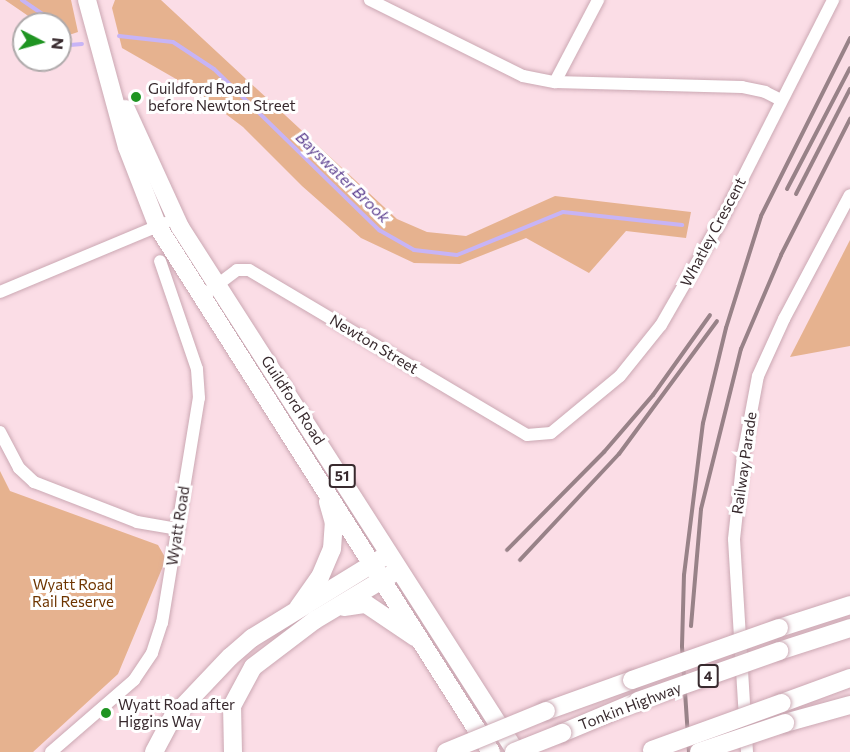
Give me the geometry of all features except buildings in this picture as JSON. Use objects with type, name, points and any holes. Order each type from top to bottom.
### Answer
[{"type":"highway","name":"Guildford Road","points":[[87,0],[108,69],[127,147],[159,227],[200,298],[321,480],[490,752]]},
{"type":"highway","name":"Guildford Road","points":[[108,69],[176,218],[396,560],[515,752]]},
{"type":"highway","points":[[292,617],[320,577],[332,549],[334,523],[321,480]]},
{"type":"highway","points":[[233,752],[232,706],[253,667],[331,611],[396,560]]},
{"type":"highway","points":[[154,752],[173,717],[206,678],[252,638],[378,572]]},
{"type":"highway","points":[[331,611],[366,604],[418,639]]},
{"type":"highway","points":[[446,752],[546,711],[850,605]]},
{"type":"highway","name":"Tonkin Highway","points":[[515,752],[638,701],[850,628]]},
{"type":"highway","points":[[650,751],[850,678]]},
{"type":"highway","points":[[699,752],[785,723],[850,705]]},
{"type":"street","points":[[370,0],[523,76],[555,82],[742,87],[765,92],[781,100]]},
{"type":"street","points":[[555,82],[598,0]]},
{"type":"street","name":"Whatley Crescent","points":[[551,433],[620,376],[661,325],[722,219],[833,0]]},
{"type":"street","name":"Railway Parade","points":[[747,752],[734,539],[745,445],[758,376],[784,319],[850,195]]},
{"type":"street","points":[[0,292],[176,218]]},
{"type":"street","name":"Wyatt Road","points":[[51,752],[134,680],[152,653],[162,623],[200,398],[197,369],[160,261]]},
{"type":"street","name":"Newton Street","points":[[200,298],[237,270],[249,270],[527,435],[551,433]]},
{"type":"street","points":[[0,432],[19,468],[34,482],[136,522],[178,529]]},
{"type":"green space","points":[[5,0],[71,0],[78,32],[72,34],[72,12],[22,12]]},
{"type":"green space","points":[[115,0],[161,0],[397,219],[427,232],[466,236],[555,196],[691,212],[686,238],[626,231],[589,273],[526,238],[460,264],[414,263],[361,238],[302,186],[243,127],[190,87],[122,48],[112,8]]},
{"type":"green space","points":[[850,240],[850,346],[790,357]]},
{"type":"green space","name":"Wyatt Road Rail Reserve","points":[[0,471],[10,491],[158,545],[166,559],[118,674],[33,752],[0,752]]},
{"type":"waterway","name":"Bayswater Brook","points":[[22,0],[40,12]]},
{"type":"waterway","name":"Bayswater Brook","points":[[119,36],[173,42],[214,69],[379,230],[414,250],[457,255],[563,212],[682,225]]},
{"type":"waterway","name":"Bayswater Brook","points":[[72,45],[82,44]]},
{"type":"railway","points":[[689,752],[682,646],[684,575],[703,423],[726,328],[761,216],[850,38]]},
{"type":"railway","points":[[787,189],[850,68]]},
{"type":"railway","points":[[796,194],[850,89]]},
{"type":"railway","points":[[691,626],[701,509],[741,349],[781,255],[850,119]]},
{"type":"railway","points":[[507,550],[604,452],[653,395],[710,315]]},
{"type":"railway","points":[[520,560],[619,454],[717,321]]},
{"type":"place","name":"Guildford Road before Newton Street","points":[[136,97]]},
{"type":"place","name":"Wyatt Road after Higgins Way","points":[[106,713]]}]
